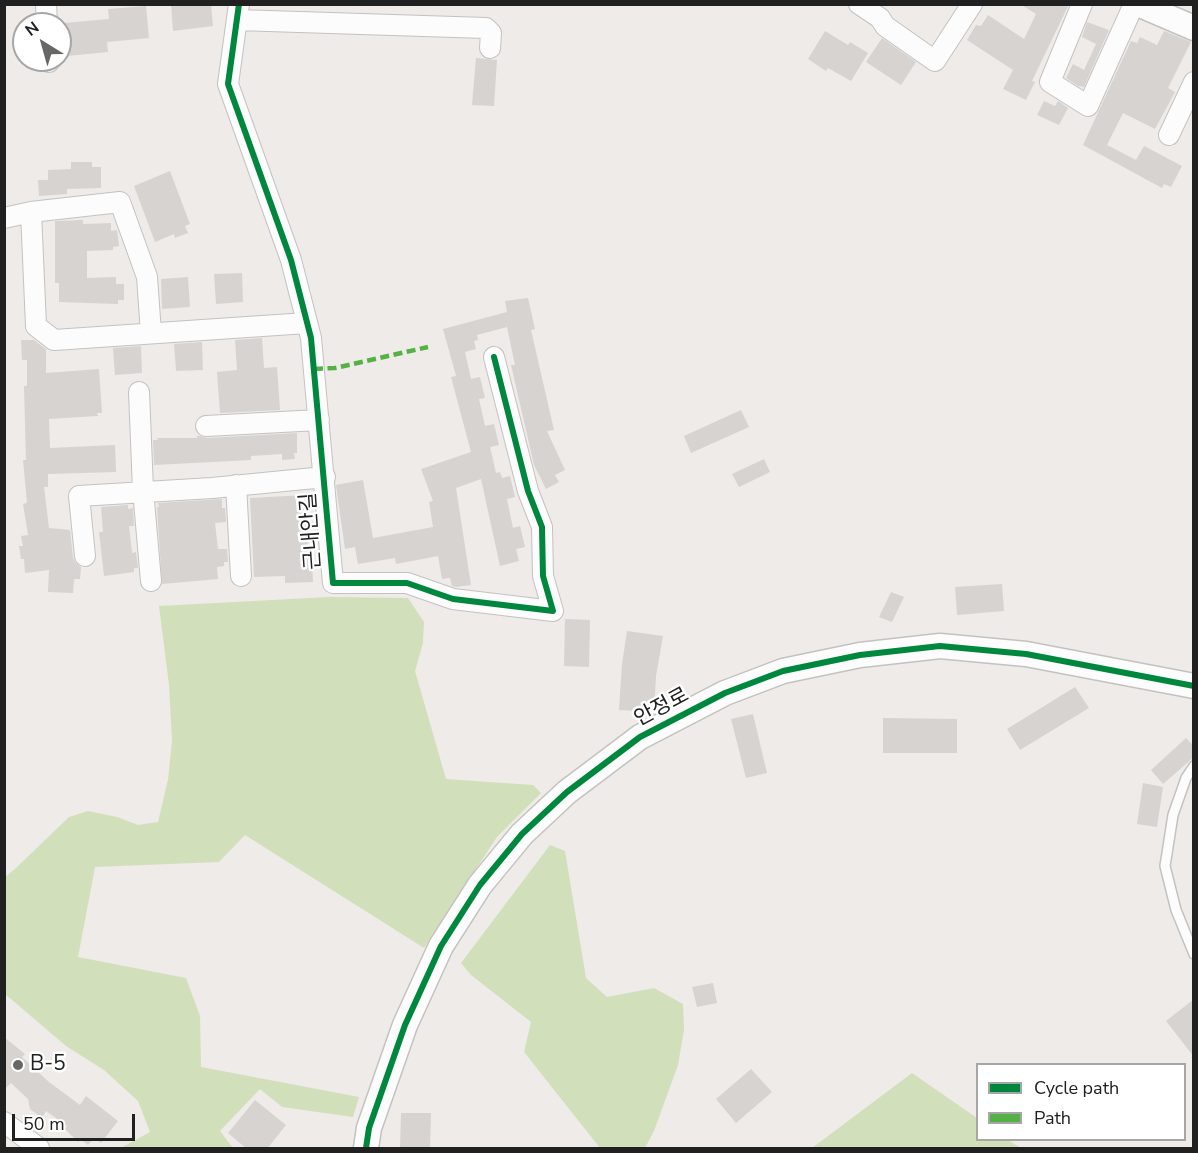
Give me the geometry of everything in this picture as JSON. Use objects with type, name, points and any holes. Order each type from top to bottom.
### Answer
[{"type":"street","points":[[859,4],[880,18],[885,26],[935,61],[972,4]]},
{"type":"street","points":[[1082,4],[1050,82],[1088,106],[1136,4],[1194,28]]},
{"type":"street","points":[[238,12],[486,28],[492,33],[490,48]]},
{"type":"street","name":"근내안길","points":[[238,12],[228,84],[291,260],[311,338],[333,583],[407,583],[453,599],[553,611],[543,576],[542,527],[528,490],[494,357]]},
{"type":"street","points":[[1169,135],[1194,82]]},
{"type":"street","points":[[4,218],[31,212],[120,202],[147,277],[151,333]]},
{"type":"street","points":[[31,212],[36,326],[54,340],[307,322]]},
{"type":"street","points":[[139,392],[143,490],[151,581]]},
{"type":"street","points":[[206,426],[319,420]]},
{"type":"street","name":"근내안길","points":[[85,556],[79,496],[325,477]]},
{"type":"street","points":[[236,485],[241,576]]},
{"type":"street","name":"안정로","points":[[366,1149],[369,1128],[405,1025],[441,946],[480,885],[522,834],[567,792],[640,736],[725,693],[783,671],[860,655],[940,646],[1026,654],[1194,686]]},
{"type":"street","points":[[4,1122],[39,1149]]},
{"type":"lane","points":[[1194,766],[1186,778],[1173,815],[1166,867],[1176,910],[1194,954]]},
{"type":"green space","points":[[329,597],[408,598],[424,622],[423,643],[415,671],[446,779],[533,785],[541,793],[497,837],[424,948],[245,835],[219,862],[95,867],[78,957],[186,978],[200,1016],[201,1067],[359,1097],[353,1117],[282,1107],[260,1089],[220,1131],[233,1148],[121,1148],[150,1132],[138,1101],[104,1070],[66,1046],[5,994],[5,877],[69,817],[88,811],[117,817],[138,825],[158,822],[168,780],[172,741],[169,685],[159,606]]},
{"type":"green space","points":[[550,845],[565,851],[586,978],[607,997],[654,988],[683,1004],[684,1030],[678,1065],[654,1131],[645,1148],[600,1148],[524,1052],[531,1022],[471,975],[461,963]]},
{"type":"green space","points":[[912,1073],[976,1117],[976,1141],[1010,1141],[1021,1148],[812,1148]]},
{"type":"building","points":[[171,4],[211,4],[213,26],[173,31]]},
{"type":"building","points":[[1020,4],[1069,4],[1032,81],[1035,82],[1026,100],[1003,89],[1013,70],[967,40],[976,25],[981,26],[988,15],[1024,39],[1036,14]]},
{"type":"building","points":[[146,6],[149,38],[107,42],[108,52],[72,56],[72,22],[109,19],[108,9]]},
{"type":"building","points":[[1087,22],[1109,30],[1084,87],[1066,78],[1073,64],[1084,70],[1096,44],[1082,37]]},
{"type":"building","points":[[825,31],[848,45],[850,42],[868,53],[851,81],[828,68],[826,71],[808,59]]},
{"type":"building","points":[[1164,31],[1191,42],[1168,88],[1175,92],[1155,129],[1123,113],[1107,145],[1136,160],[1144,146],[1182,166],[1171,187],[1164,184],[1162,188],[1083,145],[1131,41],[1137,43],[1140,37],[1157,45]]},
{"type":"building","points":[[882,38],[916,62],[901,85],[866,62]]},
{"type":"building","points":[[476,58],[497,60],[494,106],[472,105]]},
{"type":"building","points":[[1044,101],[1055,106],[1058,101],[1068,108],[1059,125],[1037,115]]},
{"type":"building","points":[[71,162],[92,162],[92,167],[101,167],[101,188],[67,189],[67,194],[39,196],[38,180],[48,180],[48,170],[71,169]]},
{"type":"building","points":[[170,171],[190,224],[185,226],[188,233],[175,238],[174,234],[155,242],[134,186]]},
{"type":"building","points":[[83,220],[83,224],[111,223],[111,231],[117,230],[119,246],[113,247],[113,250],[87,251],[87,278],[116,277],[116,284],[124,284],[124,300],[118,300],[118,304],[59,302],[59,283],[55,283],[55,221]]},
{"type":"building","points":[[242,273],[243,302],[216,304],[214,274]]},
{"type":"building","points":[[188,277],[190,307],[162,309],[161,279]]},
{"type":"building","points":[[528,298],[535,329],[531,330],[554,430],[547,431],[565,470],[555,475],[559,482],[546,489],[534,465],[511,365],[515,365],[507,327],[477,335],[478,340],[474,341],[476,349],[465,352],[471,379],[480,377],[485,398],[479,399],[485,426],[494,424],[499,445],[490,447],[496,473],[500,472],[502,478],[510,476],[515,497],[507,499],[513,528],[520,526],[525,547],[516,549],[519,561],[500,566],[481,479],[456,488],[471,585],[456,587],[452,586],[450,578],[442,579],[438,556],[396,564],[395,558],[358,564],[355,547],[345,549],[336,485],[363,480],[373,538],[433,527],[429,502],[433,501],[421,469],[471,452],[451,377],[456,376],[443,329],[507,312],[505,301]]},
{"type":"building","points":[[262,338],[264,368],[277,367],[280,410],[220,413],[217,372],[237,370],[235,340]]},
{"type":"building","points":[[21,340],[34,340],[46,349],[46,373],[99,369],[102,413],[97,413],[98,416],[49,419],[50,448],[115,445],[116,472],[48,474],[48,487],[44,487],[49,528],[70,530],[73,558],[81,567],[80,579],[74,579],[73,593],[48,592],[49,570],[25,573],[24,559],[21,559],[19,546],[23,546],[21,536],[28,535],[23,504],[27,503],[23,460],[26,460],[24,386],[27,386],[27,360],[22,360]]},
{"type":"building","points":[[202,342],[203,370],[176,371],[174,344]]},
{"type":"building","points":[[141,346],[142,373],[115,375],[113,348]]},
{"type":"building","points":[[741,410],[749,427],[691,453],[684,436]]},
{"type":"building","points":[[297,433],[295,459],[282,460],[282,454],[251,456],[251,460],[154,465],[153,440],[158,440],[157,438]]},
{"type":"building","points":[[764,459],[770,472],[739,487],[732,474]]},
{"type":"building","points":[[306,495],[308,545],[311,545],[313,582],[285,583],[285,576],[254,577],[250,498]]},
{"type":"building","points":[[222,499],[226,522],[215,523],[218,549],[227,549],[228,562],[224,562],[224,566],[217,567],[218,579],[162,584],[158,503]]},
{"type":"building","points":[[128,505],[128,509],[133,508],[134,526],[129,526],[132,553],[136,552],[138,568],[134,568],[134,572],[104,576],[99,532],[103,532],[101,507]]},
{"type":"building","points":[[1002,584],[1004,611],[957,615],[955,587]]},
{"type":"building","points":[[891,592],[904,597],[892,622],[879,617]]},
{"type":"building","points":[[565,619],[590,620],[589,667],[564,666]]},
{"type":"building","points":[[627,631],[663,636],[656,676],[654,712],[619,710]]},
{"type":"building","points":[[1075,687],[1089,708],[1020,750],[1007,729]]},
{"type":"building","points":[[753,714],[767,773],[746,778],[731,719]]},
{"type":"building","points":[[883,718],[957,719],[957,753],[883,753]]},
{"type":"building","points":[[1186,738],[1194,746],[1194,757],[1163,784],[1151,770]]},
{"type":"building","points":[[1143,783],[1163,787],[1157,827],[1137,824]]},
{"type":"building","points":[[713,983],[717,1003],[697,1007],[692,987]]},
{"type":"building","points":[[1194,999],[1194,1057],[1166,1021]]},
{"type":"building","points":[[4,1037],[25,1054],[22,1057],[49,1082],[80,1105],[86,1096],[118,1121],[101,1143],[94,1138],[88,1145],[80,1139],[78,1142],[65,1129],[67,1126],[46,1111],[42,1118],[30,1109],[28,1099],[11,1083],[4,1090]]},
{"type":"building","points":[[751,1069],[772,1092],[736,1123],[716,1099]]},
{"type":"building","points":[[255,1100],[286,1125],[267,1149],[247,1149],[228,1133]]},
{"type":"building","points":[[401,1113],[431,1113],[430,1149],[400,1149]]},
{"type":"marked path","points":[[314,369],[335,368],[428,347]]},
{"type":"cycle path","points":[[239,4],[228,84],[291,260],[311,338],[333,583],[407,583],[453,599],[553,611],[543,576],[542,527],[528,491],[494,357]]},
{"type":"cycle path","points":[[366,1148],[369,1128],[405,1025],[441,946],[480,885],[522,834],[567,792],[640,737],[725,693],[783,671],[860,655],[940,646],[1026,654],[1194,686]]},
{"type":"place","name":"B-5","points":[[18,1065]]}]
